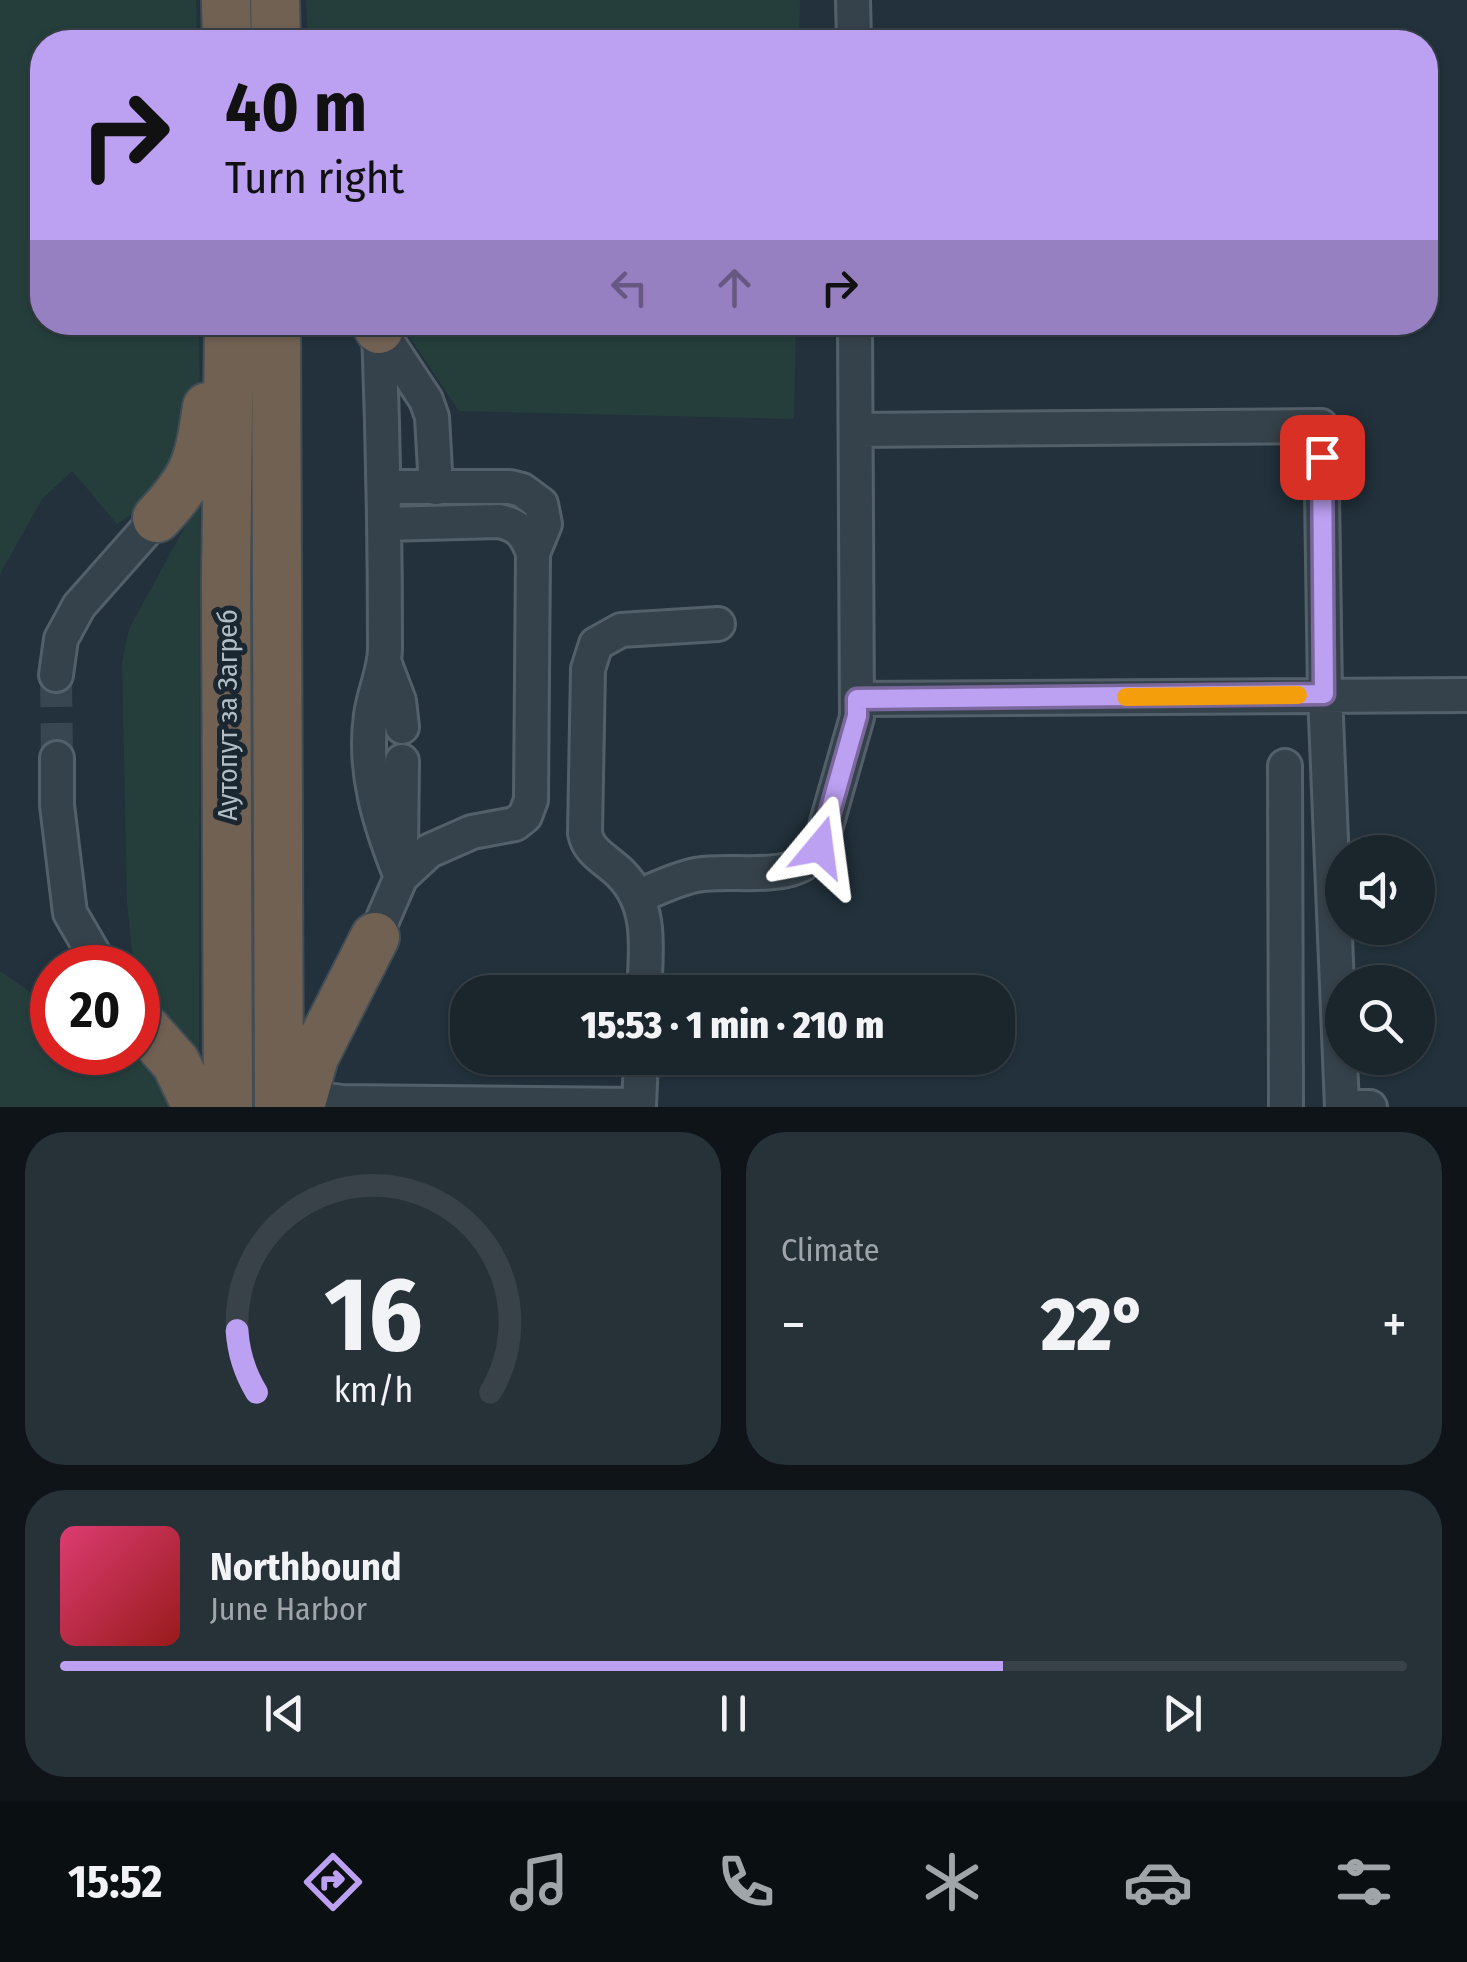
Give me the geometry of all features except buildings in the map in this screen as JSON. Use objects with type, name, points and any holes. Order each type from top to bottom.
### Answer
[{"type":"highway","points":[[226,0],[227,30]]},
{"type":"highway","points":[[276,0],[276,30]]},
{"type":"highway","points":[[157,518],[190,480],[198,461],[208,402],[226,335]]},
{"type":"highway","name":"Аутопут за Загреб","points":[[228,1107],[229,335]]},
{"type":"highway","name":"Аутопут за Загреб","points":[[276,335],[294,1104]]},
{"type":"highway","points":[[294,1104],[327,1026],[375,936]]},
{"type":"highway","points":[[160,1045],[176,1063],[197,1107]]},
{"type":"lane","points":[[853,0],[854,30]]},
{"type":"lane","points":[[377,335],[385,488],[385,664],[371,712],[370,763],[383,831],[401,877]]},
{"type":"lane","points":[[383,335],[426,400],[432,418],[436,488]]},
{"type":"lane","points":[[637,896],[697,875],[790,870],[813,858],[820,847],[857,716],[855,335]]},
{"type":"lane","points":[[856,430],[1321,426],[1324,694],[1342,1107],[1370,1107]]},
{"type":"lane","points":[[385,488],[510,488],[531,496],[542,504],[545,524],[533,553]]},
{"type":"lane","points":[[56,675],[61,640],[79,606],[157,518]]},
{"type":"lane","points":[[375,936],[401,877],[428,851],[472,832],[515,824],[525,816],[531,800],[533,553],[526,534],[499,521],[384,524]]},
{"type":"lane","points":[[644,975],[645,920],[637,896],[620,873],[586,842],[591,652],[596,644],[621,630],[718,624]]},
{"type":"lane","points":[[385,664],[399,701],[402,727]]},
{"type":"lane","points":[[857,699],[1467,695]]},
{"type":"lane","points":[[56,758],[57,805],[70,913],[89,945]]},
{"type":"lane","points":[[401,877],[402,761]]},
{"type":"lane","points":[[1285,766],[1286,1107]]},
{"type":"lane","points":[[294,1104],[639,1106],[640,1075]]},
{"type":"green space","points":[[0,0],[196,0],[197,30],[30,30],[30,335],[199,335],[200,424],[155,498],[117,524],[72,471],[42,499],[0,574]]},
{"type":"green space","points":[[306,0],[800,0],[799,30],[307,30]]},
{"type":"green space","points":[[408,335],[796,335],[794,419],[459,411]]},
{"type":"green space","points":[[200,499],[199,1066],[160,1007],[160,945],[131,945],[122,662],[129,629]]},
{"type":"green space","points":[[0,971],[30,992],[30,1075],[160,1072],[182,1107],[0,1107]]},
{"type":"tunnel","points":[[56,675],[57,758]]},
{"type":"slow traffic","points":[[1126,697],[1298,695]]},
{"type":"route","points":[[820,847],[857,716],[857,699],[1324,694],[1322,457]]}]
